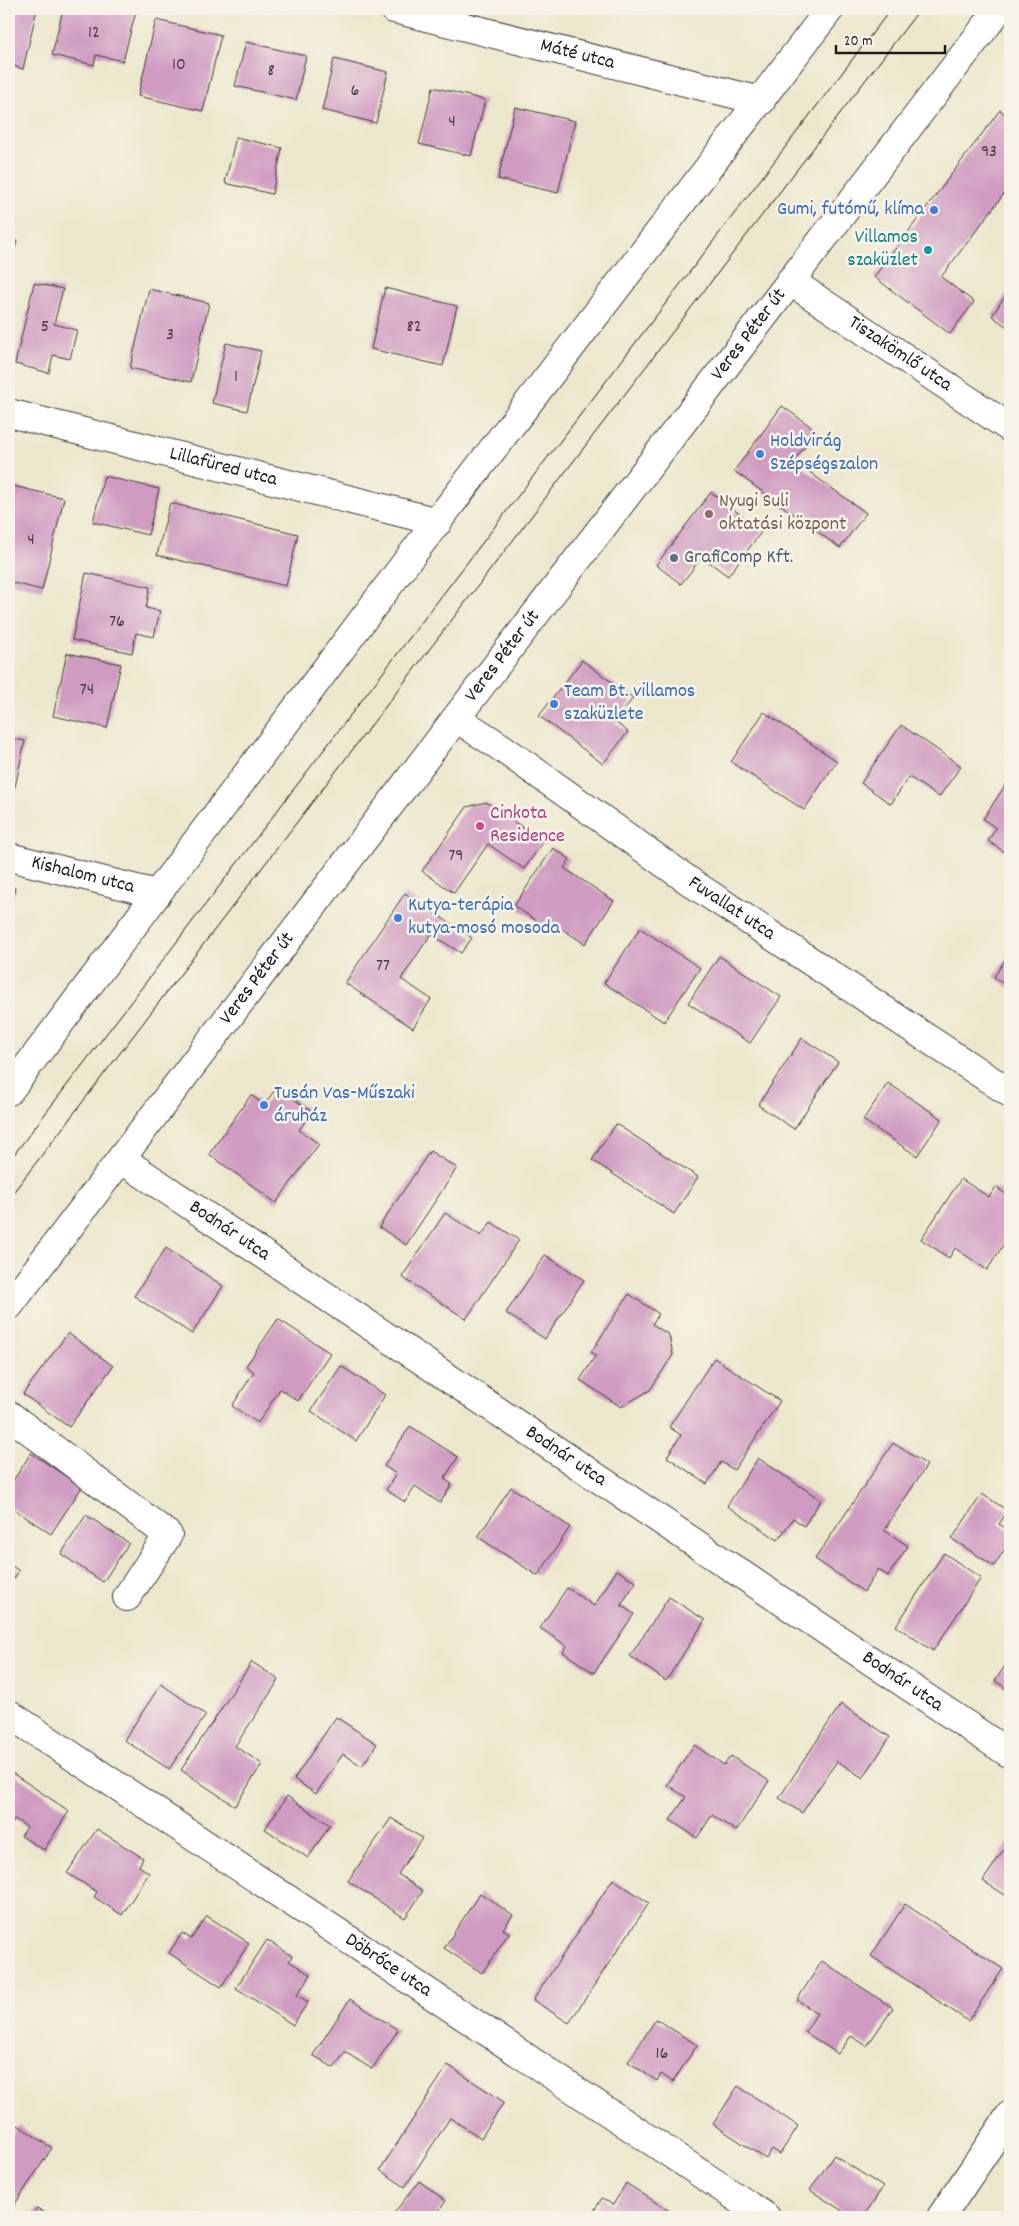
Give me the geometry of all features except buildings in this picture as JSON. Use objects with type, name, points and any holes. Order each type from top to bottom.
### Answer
[{"type":"street","name":"Máté utca","points":[[394,9],[761,100]]},
{"type":"street","points":[[9,1091],[438,522],[830,9]]},
{"type":"street","name":"Veres Péter út","points":[[9,1306],[999,9]]},
{"type":"street","name":"Tiszakömlő utca","points":[[790,281],[1010,428]]},
{"type":"street","name":"Lillafüred utca","points":[[9,413],[438,522]]},
{"type":"street","name":"Fuvallat utca","points":[[456,718],[499,746],[692,883],[1010,1093]]},
{"type":"street","name":"Kishalom utca","points":[[9,856],[156,894]]},
{"type":"street","name":"Bodnár utca","points":[[121,1158],[1010,1754]]},
{"type":"street","points":[[9,1415],[168,1535],[127,1597]]},
{"type":"street","name":"Döbrőce utca","points":[[9,1714],[766,2217]]},
{"type":"street","points":[[941,2217],[1010,2115]]},
{"type":"tram line","points":[[9,1161],[891,9]]},
{"type":"tram line","points":[[9,1198],[920,9]]},
{"type":"place","name":"Gumi, futómű, klíma","points":[[934,210]]},
{"type":"place","name":"Villamos szaküzlet","points":[[928,250]]},
{"type":"place","name":"Holdvirág Szépségszalon","points":[[760,454]]},
{"type":"place","name":"Nyugi Suli oktatási központ","points":[[709,514]]},
{"type":"place","name":"GrafiComp Kft.","points":[[674,558]]},
{"type":"place","name":"Team Bt. villamos szaküzlete","points":[[554,704]]},
{"type":"place","name":"Cinkota Residence","points":[[480,826]]},
{"type":"place","name":"Kutya-terápia kutya-mosó mosoda","points":[[398,918]]},
{"type":"place","name":"Tusán Vas-Műszaki áruház","points":[[264,1105]]}]
